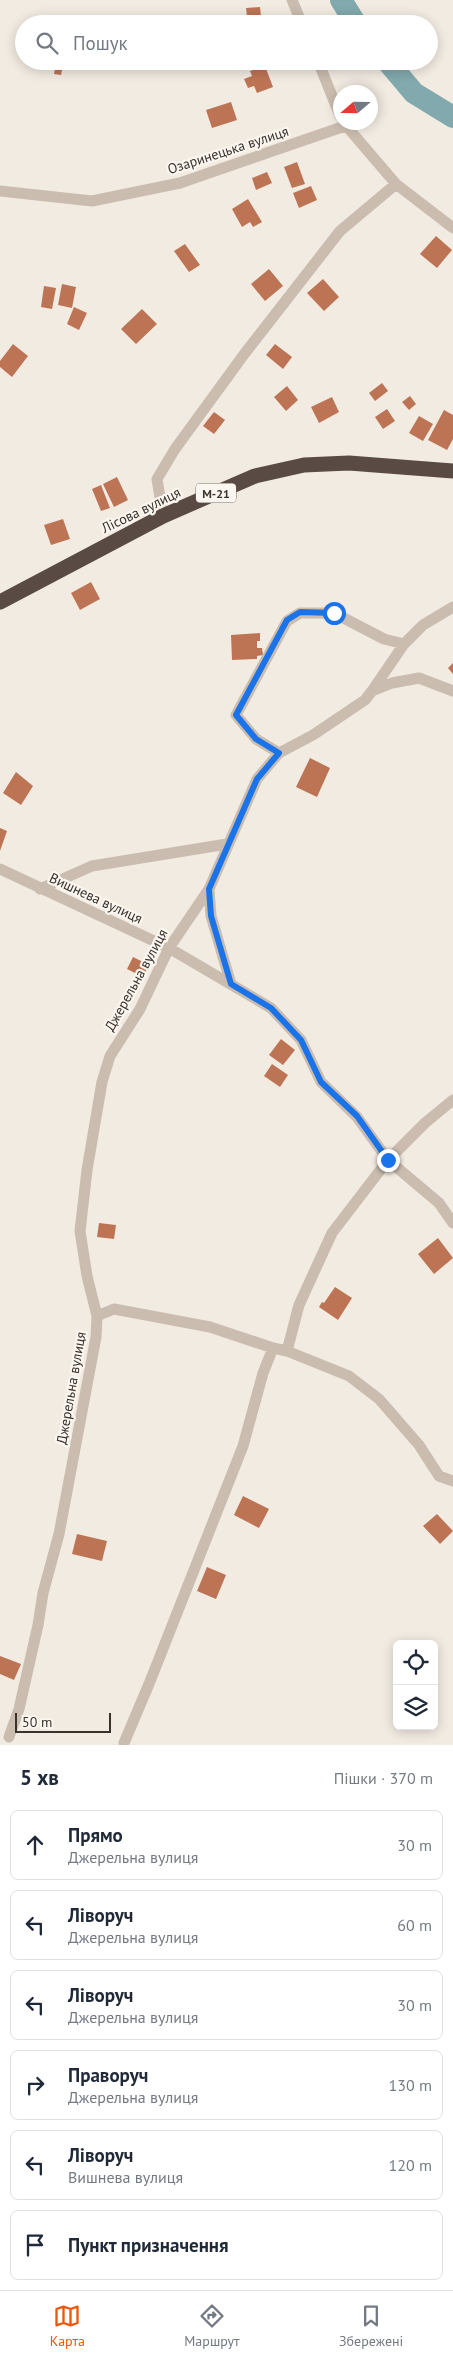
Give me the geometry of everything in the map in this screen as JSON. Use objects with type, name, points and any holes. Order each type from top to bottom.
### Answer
[{"type":"highway","name":"Лісова вулиця","points":[[0,602],[163,516],[255,476],[304,465],[349,463],[453,471]]},
{"type":"street","points":[[292,0],[298,15]]},
{"type":"street","points":[[322,70],[333,98]]},
{"type":"street","name":"Озаринецька вулиця","points":[[0,191],[92,201],[180,183],[333,126]]},
{"type":"street","points":[[350,130],[396,184],[453,228]]},
{"type":"street","points":[[163,516],[156,479],[175,449],[245,353],[340,231],[396,184]]},
{"type":"street","name":"Джерельна вулиця","points":[[9,1737],[19,1709],[38,1625],[43,1593],[59,1534],[96,1337],[98,1316],[86,1276],[80,1231],[87,1170],[102,1082],[110,1056],[140,1009],[169,948],[209,889],[257,779],[279,753],[313,736],[365,700],[404,644],[423,625],[453,607]]},
{"type":"street","points":[[279,753],[256,739],[236,715],[287,620],[300,612],[334,613],[384,639],[404,644]]},
{"type":"street","name":"Джерельна вулиця","points":[[372,691],[392,683],[419,678],[453,691]]},
{"type":"street","points":[[40,889],[92,866],[227,844]]},
{"type":"street","name":"Вишнева вулиця","points":[[0,869],[169,948],[271,1008],[301,1040],[321,1082],[357,1116],[388,1160],[439,1204],[453,1223]]},
{"type":"street","name":"Джерельна вулиця","points":[[209,889],[211,916],[231,984]]},
{"type":"street","points":[[287,1351],[299,1305],[332,1233],[388,1160],[425,1122],[453,1100]]},
{"type":"street","points":[[98,1316],[114,1308],[210,1327],[272,1348],[287,1351],[348,1376],[379,1399],[419,1445],[439,1476],[453,1481]]},
{"type":"street","points":[[124,1743],[243,1446],[263,1373],[272,1348]]},
{"type":"building","points":[[260,7],[261,15],[247,15],[246,8]]},
{"type":"building","points":[[55,70],[62,70],[61,75],[54,74]]},
{"type":"building","points":[[267,70],[273,87],[257,93],[254,86],[248,88],[244,79],[252,76],[250,71]]},
{"type":"building","points":[[231,102],[237,120],[212,128],[206,110]]},
{"type":"building","points":[[297,162],[305,184],[292,188],[284,167]]},
{"type":"building","points":[[267,172],[272,183],[256,190],[252,178]]},
{"type":"building","points":[[311,186],[317,200],[299,208],[293,193]]},
{"type":"building","points":[[248,199],[262,222],[253,227],[250,222],[242,227],[232,209]]},
{"type":"building","points":[[436,236],[452,250],[437,268],[420,254]]},
{"type":"building","points":[[185,244],[200,265],[189,272],[174,251]]},
{"type":"building","points":[[269,269],[283,286],[265,301],[251,284]]},
{"type":"building","points":[[323,279],[339,297],[324,311],[307,293]]},
{"type":"building","points":[[62,284],[76,287],[72,308],[58,305]]},
{"type":"building","points":[[44,286],[56,288],[52,309],[41,307]]},
{"type":"building","points":[[74,307],[87,313],[79,330],[67,324]]},
{"type":"building","points":[[142,309],[157,324],[136,344],[121,329]]},
{"type":"building","points":[[13,344],[28,356],[12,377],[0,367],[0,361]]},
{"type":"building","points":[[275,344],[292,357],[283,369],[266,355]]},
{"type":"building","points":[[382,383],[388,391],[375,401],[369,393]]},
{"type":"building","points":[[287,386],[298,400],[286,411],[274,397]]},
{"type":"building","points":[[410,396],[416,404],[409,410],[402,402]]},
{"type":"building","points":[[332,397],[339,412],[319,423],[311,407]]},
{"type":"building","points":[[387,409],[395,421],[383,429],[375,417]]},
{"type":"building","points":[[444,410],[453,415],[453,439],[447,450],[428,440]]},
{"type":"building","points":[[214,412],[225,420],[214,434],[203,426]]},
{"type":"building","points":[[419,416],[433,424],[423,441],[409,433]]},
{"type":"building","points":[[117,477],[128,500],[114,507],[103,484]]},
{"type":"building","points":[[101,485],[110,508],[101,511],[92,489]]},
{"type":"building","points":[[63,519],[70,539],[51,545],[44,525]]},
{"type":"building","points":[[91,582],[100,599],[80,610],[71,593]]},
{"type":"building","points":[[260,633],[260,641],[257,641],[257,648],[262,648],[263,655],[257,656],[257,659],[232,660],[231,635]]},
{"type":"building","points":[[453,663],[453,674],[448,668]]},
{"type":"building","points":[[310,758],[330,768],[317,797],[296,787]]},
{"type":"building","points":[[16,772],[33,786],[21,805],[3,793]]},
{"type":"building","points":[[0,828],[7,831],[0,851]]},
{"type":"building","points":[[133,957],[149,965],[143,977],[127,969]]},
{"type":"building","points":[[281,1039],[295,1050],[283,1065],[269,1055]]},
{"type":"building","points":[[272,1064],[288,1075],[280,1087],[264,1076]]},
{"type":"building","points":[[99,1223],[116,1225],[114,1239],[97,1237]]},
{"type":"building","points":[[438,1238],[453,1258],[434,1274],[418,1254]]},
{"type":"building","points":[[335,1287],[352,1298],[338,1320],[319,1307]]},
{"type":"building","points":[[243,1496],[269,1509],[259,1528],[234,1515]]},
{"type":"building","points":[[437,1514],[453,1531],[440,1544],[423,1526]]},
{"type":"building","points":[[77,1534],[107,1541],[102,1561],[72,1554]]},
{"type":"building","points":[[207,1567],[226,1575],[216,1599],[197,1591]]},
{"type":"building","points":[[0,1656],[21,1664],[14,1680],[0,1674]]},
{"type":"waterway","points":[[341,0],[350,15]]},
{"type":"waterway","points":[[395,70],[414,93],[453,117]]},
{"type":"route","points":[[334,613],[300,612],[287,620],[236,715],[256,739],[279,753],[257,779],[227,844],[209,889],[211,916],[231,984],[271,1008],[301,1040],[321,1082],[357,1116],[388,1160]]}]
